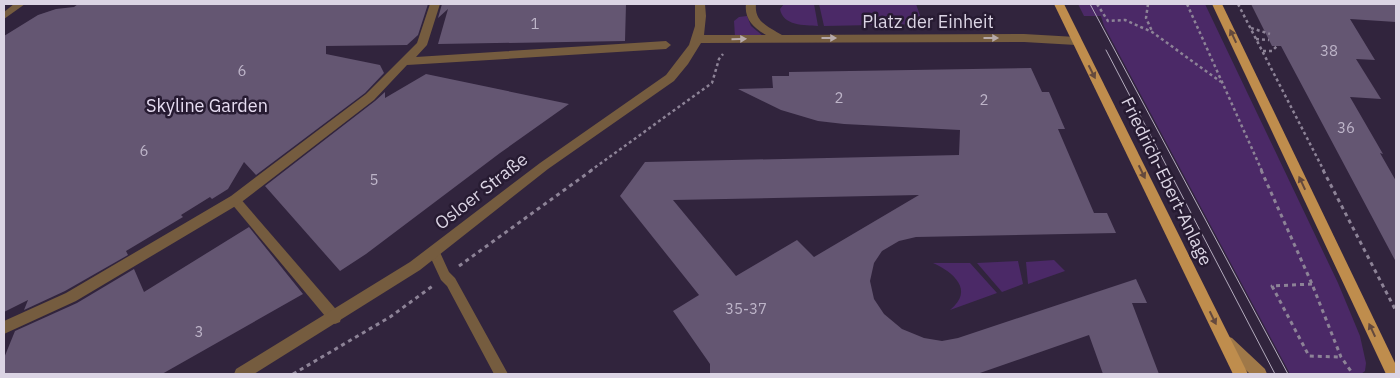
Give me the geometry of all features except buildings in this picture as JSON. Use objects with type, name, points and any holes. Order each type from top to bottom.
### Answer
[{"type":"main road","name":"Friedrich-Ebert-Anlage","points":[[1059,4],[1241,374]]},
{"type":"main road","points":[[1217,4],[1393,374]]},
{"type":"main road","points":[[1225,341],[1260,374]]},
{"type":"street","points":[[4,328],[71,297],[235,200],[370,98],[404,61],[422,45],[435,4]]},
{"type":"street","name":"Osloer Straße","points":[[241,374],[335,318],[415,266],[544,166],[670,78],[685,61],[698,39],[702,18],[700,4]]},
{"type":"street","points":[[751,4],[749,8],[752,18],[760,27],[780,38]]},
{"type":"street","name":"Platz der Einheit","points":[[698,39],[1024,38],[1076,41]]},
{"type":"street","points":[[404,61],[666,45]]},
{"type":"lane","points":[[4,16],[20,4]]},
{"type":"lane","points":[[235,200],[335,318]]},
{"type":"lane","points":[[434,252],[445,276],[451,282],[501,374]]},
{"type":"path","points":[[1097,4],[1108,21],[1125,20],[1152,32],[1222,83]]},
{"type":"path","points":[[1148,4],[1146,18],[1152,32]]},
{"type":"path","points":[[1187,4],[1312,284],[1341,357],[1353,374]]},
{"type":"path","points":[[1238,4],[1396,311]]},
{"type":"path","points":[[1250,28],[1270,34]]},
{"type":"path","points":[[1256,39],[1269,40]]},
{"type":"path","points":[[1262,50],[1272,51],[1277,46]]},
{"type":"path","points":[[293,374],[390,317],[712,83],[719,59],[728,50]]},
{"type":"path","points":[[1312,284],[1272,286],[1309,356],[1341,357]]},
{"type":"shaded area","points":[[784,4],[814,4],[818,26],[801,25],[785,19],[780,9]]},
{"type":"shaded area","points":[[819,4],[916,4],[923,24],[824,26]]},
{"type":"shaded area","points":[[1078,4],[1205,4],[1338,283],[1360,336],[1366,363],[1365,371],[1361,374],[1290,374],[1104,26],[1101,16],[1084,16]]},
{"type":"shaded area","points":[[747,16],[751,26],[763,36],[735,37],[734,21],[739,17]]},
{"type":"shaded area","points":[[1054,260],[1065,271],[1028,284],[1026,262]]},
{"type":"shaded area","points":[[1018,261],[1023,284],[1002,292],[977,263]]},
{"type":"shaded area","points":[[933,263],[970,263],[997,293],[950,310],[957,303],[961,295],[961,289],[958,282],[948,271]]},
{"type":"tram line","points":[[1090,4],[1288,374]]},
{"type":"tram line","points":[[1106,50],[1275,374]]},
{"type":"park label","name":"Skyline Garden","points":[[207,105]]}]
